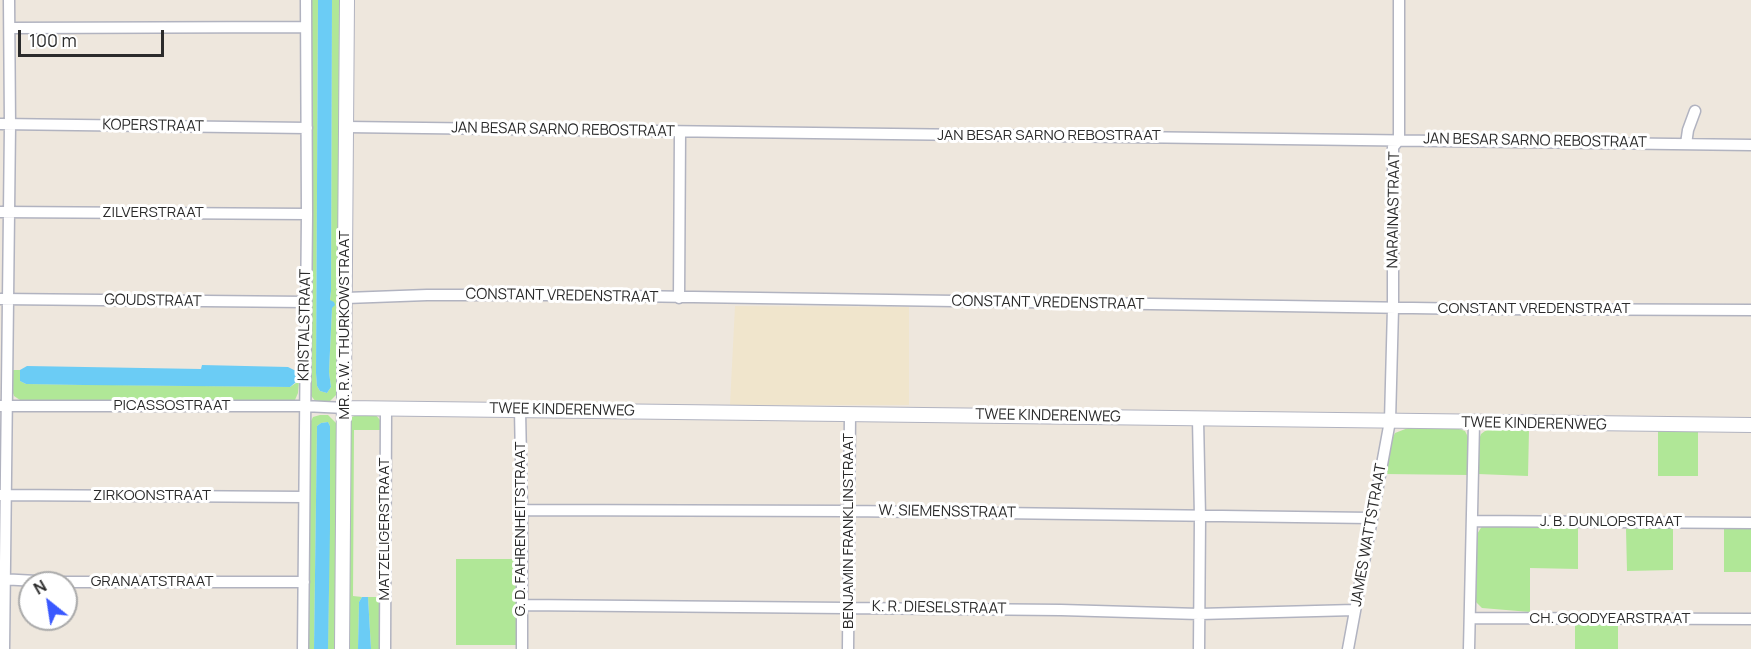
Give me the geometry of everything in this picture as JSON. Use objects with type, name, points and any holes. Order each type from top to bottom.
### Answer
[{"type":"street","points":[[4,649],[2,579],[4,212],[9,0]]},
{"type":"street","name":"KRISTALSTRAAT","points":[[303,649],[307,214],[306,0]]},
{"type":"street","name":"MR. R.W. THURKOWSTRAAT","points":[[342,649],[346,298],[346,0]]},
{"type":"street","name":"NARAINASTRAAT","points":[[1390,421],[1393,147],[1399,140],[1399,0]]},
{"type":"street","points":[[10,28],[306,27]]},
{"type":"street","points":[[1686,144],[1695,111]]},
{"type":"street","name":"KOPERSTRAAT","points":[[5,124],[307,128]]},
{"type":"street","name":"JAN BESAR SARNO REBOSTRAAT","points":[[346,127],[1751,145]]},
{"type":"street","points":[[680,132],[680,298]]},
{"type":"street","name":"ZILVERSTRAAT","points":[[4,212],[307,214]]},
{"type":"street","name":"CONSTANT VREDENSTRAAT","points":[[346,298],[450,295],[1393,308],[1751,310]]},
{"type":"street","name":"GOUDSTRAAT","points":[[4,299],[306,302]]},
{"type":"street","name":"PICASSOSTRAAT","points":[[3,406],[345,408]]},
{"type":"street","name":"TWEE KINDERENWEG","points":[[345,408],[1751,425]]},
{"type":"street","name":"MATZELIGERSTRAAT","points":[[384,649],[386,409]]},
{"type":"street","name":"G. D. FAHRENHEITSTRAAT","points":[[520,410],[522,649]]},
{"type":"street","name":"BENJAMIN FRANKLINSTRAAT","points":[[848,649],[850,414]]},
{"type":"street","points":[[1198,419],[1200,517],[1198,649]]},
{"type":"street","name":"JAMES WATTSTRAAT","points":[[1348,649],[1390,421]]},
{"type":"street","points":[[1469,649],[1474,423]]},
{"type":"street","name":"ZIRKOONSTRAAT","points":[[3,495],[304,498]]},
{"type":"street","name":"W. SIEMENSSTRAAT","points":[[522,510],[849,511],[1371,518]]},
{"type":"street","name":"J. B. DUNLOPSTRAAT","points":[[1472,521],[1751,523]]},
{"type":"street","name":"GRANAATSTRAAT","points":[[2,579],[56,582],[304,582]]},
{"type":"street","name":"K. R. DIESELSTRAAT","points":[[522,605],[1060,610],[1199,614],[1355,610]]},
{"type":"street","name":"CH. GOODYEARSTRAAT","points":[[1470,618],[1751,620]]},
{"type":"shaded area","points":[[735,306],[909,307],[909,405],[730,405]]},
{"type":"green space","points":[[311,0],[318,0],[316,373],[317,386],[320,391],[327,393],[331,387],[329,372],[332,308],[330,300],[332,0],[339,0],[338,393],[329,402],[316,402],[309,393]]},
{"type":"green space","points":[[13,370],[20,370],[20,381],[26,384],[290,387],[299,381],[295,400],[290,401],[20,400],[14,396],[12,390]]},
{"type":"green space","points":[[359,414],[375,414],[380,420],[380,430],[354,430],[353,596],[362,597],[359,602],[358,649],[348,649],[349,425],[352,417]]},
{"type":"green space","points":[[328,415],[336,423],[336,649],[328,649],[330,426],[328,422],[317,426],[314,649],[308,649],[310,423],[313,417]]},
{"type":"green space","points":[[1408,428],[1465,431],[1470,441],[1469,475],[1385,474],[1395,433]]},
{"type":"green space","points":[[1491,429],[1529,430],[1528,476],[1478,474],[1478,442],[1481,434]]},
{"type":"green space","points":[[1658,431],[1698,431],[1698,476],[1658,476]]},
{"type":"green space","points":[[1482,526],[1578,527],[1578,569],[1530,568],[1530,612],[1482,608],[1476,602],[1476,536]]},
{"type":"green space","points":[[1724,527],[1751,527],[1751,572],[1724,572]]},
{"type":"green space","points":[[1673,528],[1673,570],[1627,571],[1626,529]]},
{"type":"green space","points":[[456,559],[517,559],[516,645],[456,645]]},
{"type":"green space","points":[[368,597],[380,597],[380,649],[371,649]]},
{"type":"green space","points":[[1575,623],[1618,624],[1618,649],[1575,649]]},
{"type":"water","points":[[318,0],[332,0],[330,300],[335,305],[332,308],[329,372],[331,387],[327,393],[320,391],[317,386],[316,373]]},
{"type":"water","points":[[202,365],[288,367],[296,371],[296,382],[290,387],[26,384],[20,381],[20,370],[27,366],[201,369]]},
{"type":"water","points":[[328,422],[330,426],[330,528],[328,649],[314,649],[317,426]]},
{"type":"water","points":[[362,597],[368,597],[371,649],[358,649],[359,602]]}]
